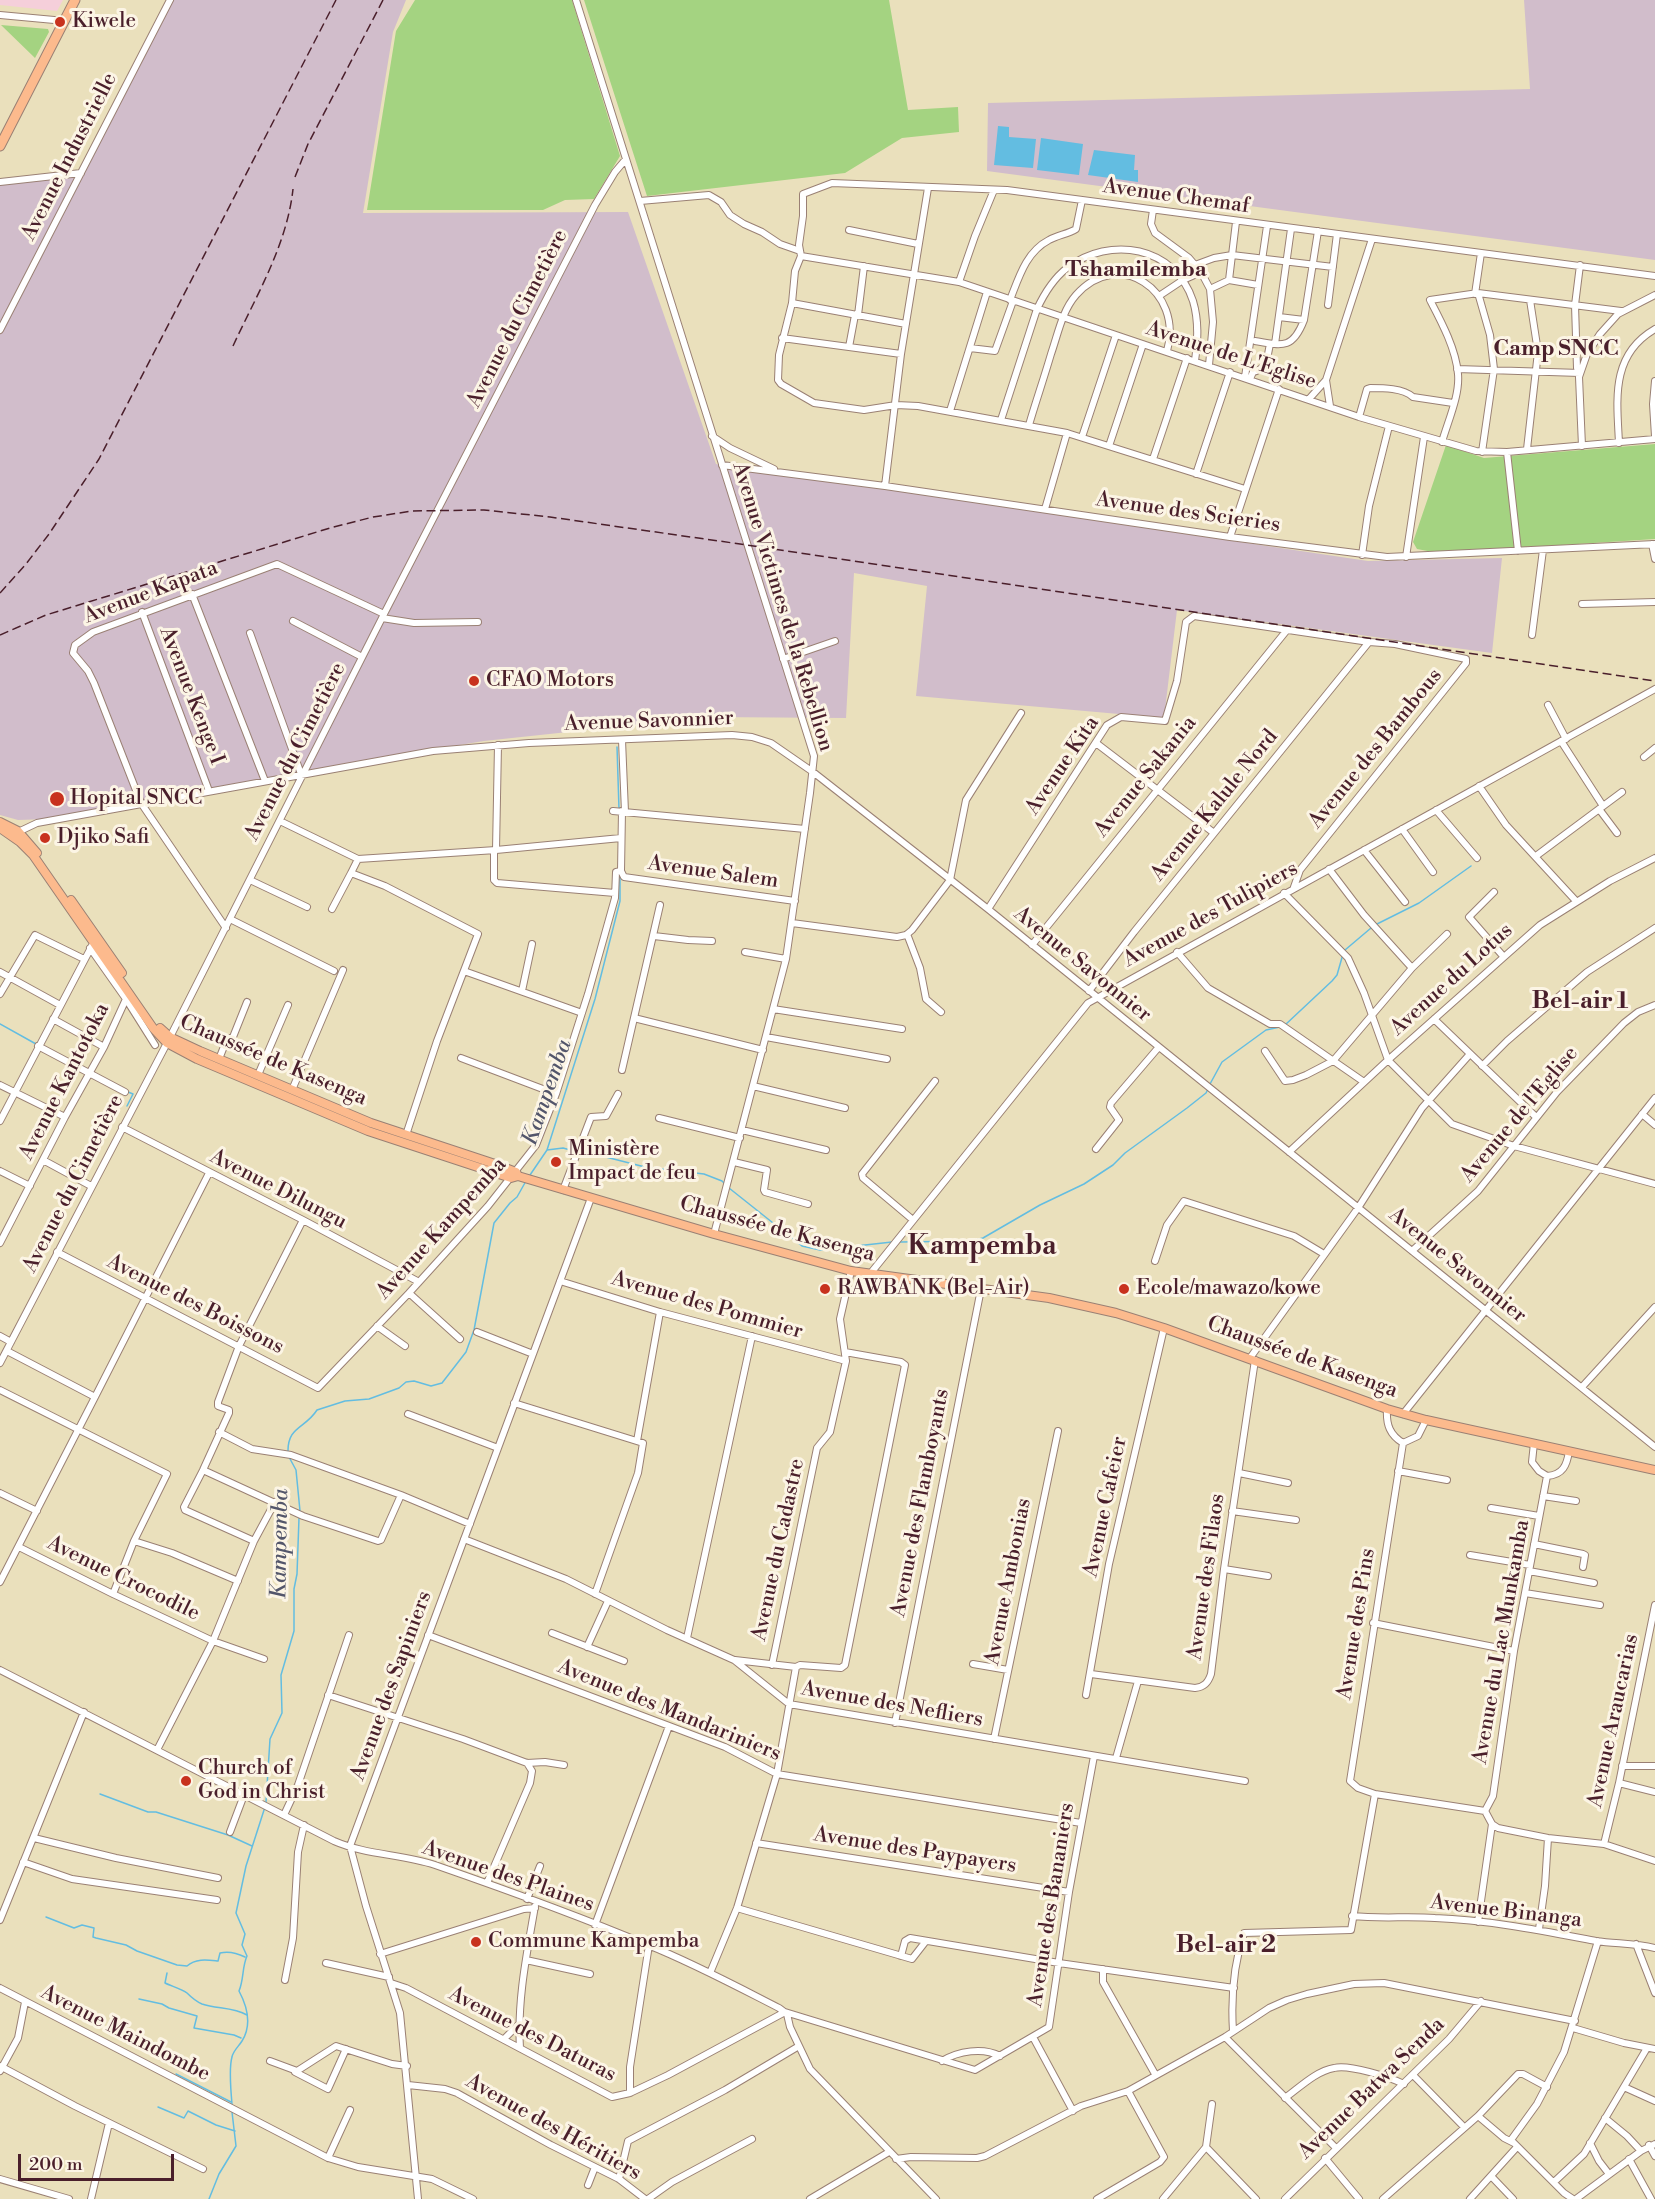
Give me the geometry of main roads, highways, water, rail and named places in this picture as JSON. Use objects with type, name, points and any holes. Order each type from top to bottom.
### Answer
[{"type":"highway","points":[[0,146],[75,0]]},
{"type":"main road","name":"Chaussée de Kasenga","points":[[0,822],[15,834],[33,855],[153,1028],[197,1059],[369,1127],[563,1190],[851,1271],[1049,1298],[1116,1313],[1252,1359],[1387,1410],[1655,1470]]},
{"type":"main road","name":"Chaussée de Kasenga","points":[[0,828],[15,834]]},
{"type":"main road","name":"Chaussée de Kasenga","points":[[169,1040],[292,1090],[369,1127],[406,1135],[519,1176]]},
{"type":"water","points":[[998,126],[1009,127],[1009,137],[1036,139],[1033,168],[994,165]]},
{"type":"water","points":[[1041,138],[1083,144],[1079,175],[1037,170]]},
{"type":"water","points":[[1094,150],[1135,155],[1134,170],[1138,170],[1138,182],[1088,175]]},
{"type":"waterway","name":"Kampemba","points":[[617,747],[619,809]]},
{"type":"waterway","points":[[1375,925],[1419,903],[1471,866]]},
{"type":"waterway","name":"Kampemba","points":[[530,1175],[547,1150],[595,999],[620,901],[620,875]]},
{"type":"waterway","points":[[1345,950],[1371,928]]},
{"type":"waterway","points":[[1285,1025],[1337,975],[1343,954]]},
{"type":"waterway","points":[[0,1024],[36,1044]]},
{"type":"waterway","points":[[1210,1084],[1222,1062],[1266,1030],[1280,1027]]},
{"type":"waterway","points":[[900,1242],[971,1241],[983,1238],[1040,1205],[1084,1184],[1113,1165],[1125,1153],[1187,1108],[1208,1089]]},
{"type":"waterway","points":[[127,1106],[133,1094],[128,1092]]},
{"type":"waterway","points":[[547,1150],[563,1148],[574,1151]]},
{"type":"waterway","points":[[579,1153],[588,1157],[594,1154],[645,1167],[704,1174],[726,1185]]},
{"type":"waterway","name":"Kampemba","points":[[288,1453],[290,1438],[317,1410],[345,1401],[369,1399],[399,1388],[406,1382],[414,1381],[431,1386],[442,1383],[466,1352],[474,1330],[494,1223],[517,1197],[526,1181]]},
{"type":"waterway","points":[[729,1188],[802,1246],[820,1250],[892,1242]]},
{"type":"waterway","name":"Kampemba","points":[[289,1457],[296,1470],[300,1511]]},
{"type":"waterway","name":"Kampemba","points":[[266,1802],[270,1739],[282,1713],[281,1675],[294,1631],[294,1589],[297,1574],[299,1518]]},
{"type":"waterway","points":[[100,1794],[148,1812],[156,1812],[228,1835],[252,1846]]},
{"type":"waterway","name":"Kampemba","points":[[232,2104],[231,2061],[245,2035],[248,2022],[239,1991],[247,1956],[242,1945],[245,1934],[236,1913],[246,1866],[265,1807]]},
{"type":"waterway","points":[[46,1917],[74,1928],[82,1925],[94,1928],[93,1937],[126,1945],[177,1965],[187,1966],[202,1960],[218,1961],[220,1953],[223,1952],[245,1957]]},
{"type":"waterway","points":[[167,1973],[165,1983],[185,1992],[200,2003],[247,2015]]},
{"type":"waterway","points":[[139,1999],[197,2016],[194,2028],[241,2038]]},
{"type":"waterway","points":[[176,2074],[231,2102]]},
{"type":"waterway","points":[[158,2107],[184,2118],[188,2111],[216,2125],[235,2131]]},
{"type":"waterway","name":"Kampemba","points":[[209,2199],[219,2174],[236,2146],[232,2112]]},
{"type":"railway","points":[[0,593],[49,534],[99,459],[336,0]]},
{"type":"railway","points":[[295,177],[308,144],[383,0]]},
{"type":"railway","points":[[233,346],[277,250],[290,210],[293,189]]},
{"type":"railway","points":[[0,635],[46,615],[330,528],[373,517],[412,511],[484,510],[747,545],[1655,681]]},
{"type":"place","name":"Kiwele","points":[[60,22]]},
{"type":"place","name":"CFAO Motors","points":[[474,681]]},
{"type":"place","name":"Hopital SNCC","points":[[57,799]]},
{"type":"place","name":"Djiko Safi","points":[[45,838]]},
{"type":"place","name":"Ministère Impact de feu","points":[[556,1162]]},
{"type":"place","name":"RAWBANK (Bel-Air)","points":[[825,1289]]},
{"type":"place","name":"Ecole/mawazo/kowe","points":[[1124,1289]]},
{"type":"place","name":"Church of God in Christ","points":[[186,1781]]},
{"type":"place","name":"Commune Kampemba","points":[[476,1942]]},
{"type":"district","name":"Tshamilemba","points":[[1136,271]]},
{"type":"district","name":"Camp SNCC","points":[[1556,350]]},
{"type":"district","name":"Bel-air 1","points":[[1580,1002]]},
{"type":"district","name":"Kampemba","points":[[982,1248]]},
{"type":"district","name":"Bel-air 2","points":[[1226,1946]]}]
